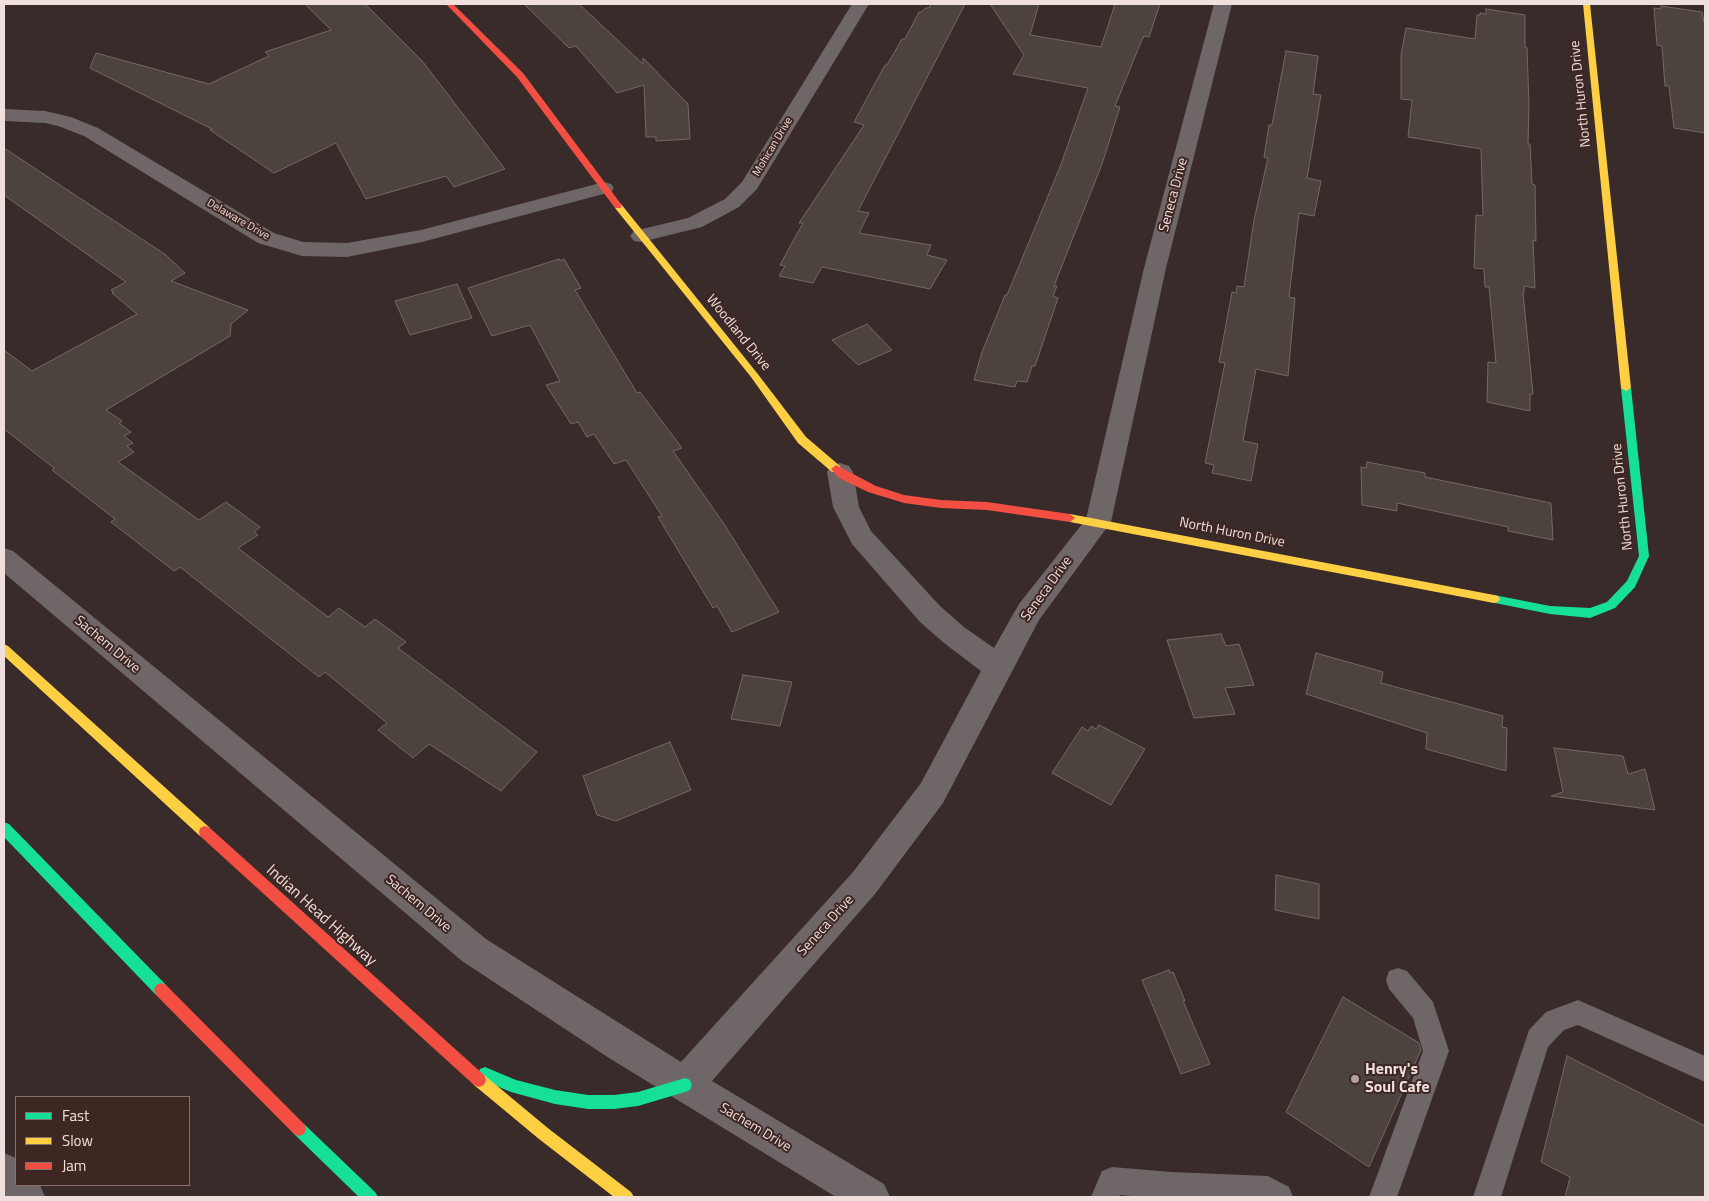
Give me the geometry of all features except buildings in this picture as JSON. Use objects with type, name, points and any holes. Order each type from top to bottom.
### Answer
[{"type":"street","name":"Woodland Drive","points":[[449,4],[520,74],[604,188],[754,375],[802,440],[840,472],[872,489],[904,499],[941,504],[988,506],[1098,522]]},
{"type":"street","name":"Mohican Drive","points":[[641,236],[695,223],[732,203],[750,185],[860,4]]},
{"type":"street","name":"Seneca Drive","points":[[685,1085],[864,883],[932,793],[1029,612],[1098,522],[1155,268],[1223,4]]},
{"type":"street","name":"North Huron Drive","points":[[1098,522],[1570,613],[1590,613],[1611,605],[1631,584],[1644,556],[1586,4]]},
{"type":"street","name":"Delaware Drive","points":[[4,115],[45,117],[64,121],[92,132],[266,238],[302,249],[347,250],[422,236],[604,188]]},
{"type":"street","points":[[840,472],[846,507],[861,537],[930,614],[954,635],[998,667]]},
{"type":"street","name":"Sachem Drive","points":[[4,558],[474,950],[685,1085],[871,1197]]},
{"type":"street","name":"Indian Head Highway","points":[[4,649],[455,1060],[544,1134],[626,1197]]},
{"type":"street","points":[[4,828],[233,1064],[342,1172],[370,1197]]},
{"type":"street","points":[[455,1060],[516,1087],[555,1097],[588,1102],[614,1102],[638,1099],[685,1085]]},
{"type":"street","points":[[4,1172],[15,1184]]},
{"type":"street","points":[[16,1186],[26,1197]]},
{"type":"lane","points":[[1383,1197],[1436,1052],[1424,1011],[1398,980]]},
{"type":"lane","points":[[1487,1197],[1538,1039],[1555,1021],[1578,1012],[1705,1069]]},
{"type":"lane","points":[[1105,1197],[1112,1181],[1171,1186],[1268,1190],[1279,1197]]},
{"type":"traffic: fast","points":[[1494,599],[1550,610],[1590,613],[1611,605],[1631,584],[1644,556],[1626,388]]},
{"type":"traffic: fast","points":[[4,828],[161,990]]},
{"type":"traffic: fast","points":[[485,1074],[516,1087],[555,1097],[588,1102],[614,1102],[638,1099],[685,1085]]},
{"type":"traffic: fast","points":[[299,1129],[370,1197]]},
{"type":"traffic: slow","points":[[1586,4],[1626,388]]},
{"type":"traffic: slow","points":[[618,206],[754,375],[802,440],[836,469]]},
{"type":"traffic: slow","points":[[1070,518],[1494,599]]},
{"type":"traffic: slow","points":[[4,649],[205,832]]},
{"type":"traffic: slow","points":[[479,1080],[544,1134],[626,1197]]},
{"type":"traffic: jam","points":[[449,4],[520,75],[618,206]]},
{"type":"traffic: jam","points":[[836,469],[843,475],[872,489],[904,499],[941,504],[987,506],[1070,518]]},
{"type":"traffic: jam","points":[[205,832],[479,1080]]},
{"type":"traffic: jam","points":[[161,990],[299,1129]]},
{"type":"place","name":"Henry's Soul Cafe","points":[[1355,1079]]}]
